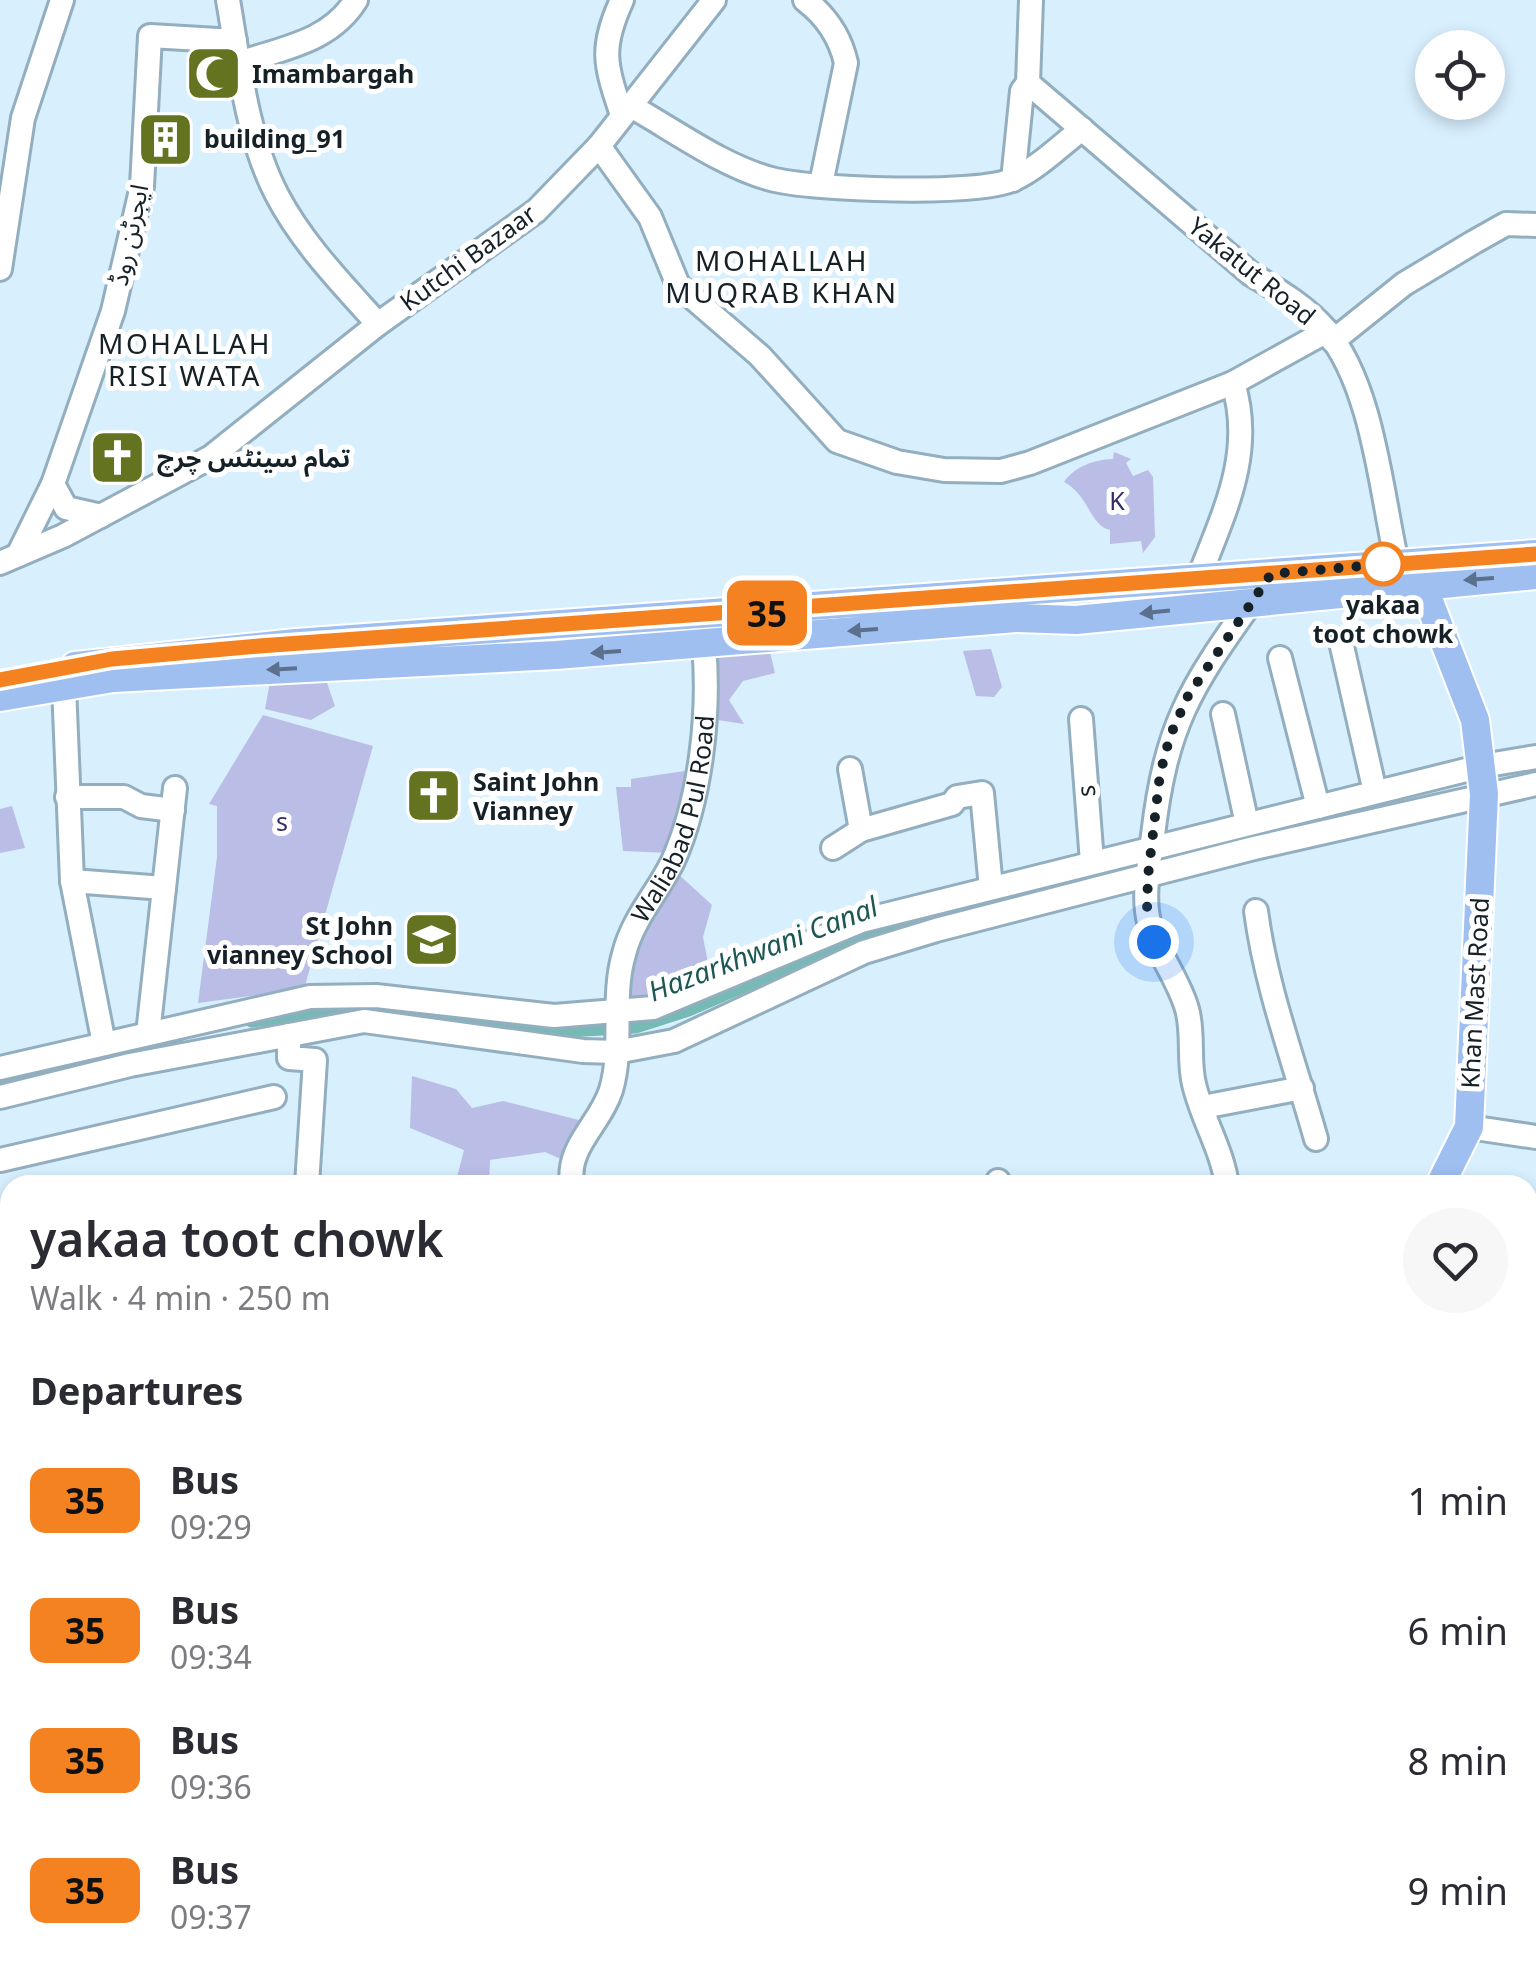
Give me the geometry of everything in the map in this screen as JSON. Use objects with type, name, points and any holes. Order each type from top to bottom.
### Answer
[{"type":"main road","points":[[0,680],[112,659],[1016,618],[1076,620],[1252,602],[1411,569],[1536,554]]},
{"type":"main road","points":[[0,697],[113,678],[702,631],[1271,574],[1411,569],[1536,575]]},
{"type":"main road","name":"Khan Mast Road","points":[[1411,569],[1475,720],[1483,780],[1468,1127],[1445,1175]]},
{"type":"main road","points":[[1252,602],[1271,574]]},
{"type":"street","points":[[0,270],[23,118],[62,0]]},
{"type":"street","points":[[228,0],[249,110],[276,194],[327,268],[378,324]]},
{"type":"street","points":[[237,52],[323,34],[336,26],[356,0]]},
{"type":"street","points":[[622,0],[608,31],[604,55],[625,109],[772,180],[915,188],[1013,180],[1082,129]]},
{"type":"street","name":"Kutchi Bazaar","points":[[9,559],[100,516],[211,456],[378,324],[536,211],[599,146],[714,0]]},
{"type":"street","points":[[805,0],[824,16],[842,45],[846,63],[820,184]]},
{"type":"street","points":[[1013,180],[1022,90],[1028,83],[1030,0]]},
{"type":"street","name":"ایجرٹن روڈ","points":[[9,559],[53,484],[114,312],[142,186],[150,36],[237,52]]},
{"type":"street","name":"Yakatut Road","points":[[1028,83],[1250,274],[1292,299],[1330,336],[1359,388],[1411,569]]},
{"type":"street","points":[[599,146],[650,217],[678,284],[760,356],[837,441],[896,462],[944,470],[1001,471],[1233,383],[1330,336],[1506,224],[1536,225]]},
{"type":"street","points":[[1198,580],[1242,456],[1241,409],[1233,383]]},
{"type":"street","points":[[53,484],[66,508],[100,516]]},
{"type":"street","points":[[1224,1175],[1193,1083],[1187,1008],[1154,942],[1147,910],[1148,876],[1170,736],[1188,696],[1252,602]]},
{"type":"street","name":"Waliabad Pul Road","points":[[616,1052],[618,982],[633,922],[657,894],[675,855],[695,778],[707,684],[702,631]]},
{"type":"street","points":[[1341,642],[1375,792]]},
{"type":"street","points":[[1280,658],[1318,806]]},
{"type":"street","points":[[64,686],[72,881],[104,1044]]},
{"type":"street","points":[[1223,714],[1247,824]]},
{"type":"street","name":"s","points":[[1080,719],[1092,862]]},
{"type":"street","points":[[0,1097],[130,1065],[364,1021],[455,1030],[521,1044],[616,1052],[674,1041],[864,952],[1483,780],[1536,757]]},
{"type":"street","points":[[850,769],[861,830]]},
{"type":"street","points":[[0,1068],[310,997],[376,996],[554,1016],[617,1014],[672,1001],[861,921],[1092,862],[1375,792],[1483,780],[1536,784]]},
{"type":"street","points":[[833,848],[861,830],[952,804],[957,797],[982,793],[991,888]]},
{"type":"street","points":[[67,797],[124,796],[141,806],[174,799],[148,1034]]},
{"type":"street","points":[[72,881],[164,888]]},
{"type":"street","points":[[1256,911],[1262,958],[1316,1138]]},
{"type":"street","points":[[289,1035],[289,1058],[316,1060],[308,1175]]},
{"type":"street","points":[[570,1175],[578,1143],[595,1124],[611,1090],[616,1052]]},
{"type":"street","points":[[1203,1107],[1302,1088]]},
{"type":"street","points":[[0,1160],[274,1096]]},
{"type":"street","points":[[1468,1127],[1536,1137]]},
{"type":"green space","name":"K","points":[[1114,452],[1131,459],[1126,463],[1133,476],[1148,470],[1153,477],[1155,537],[1143,553],[1141,541],[1110,544],[1110,530],[1098,522],[1079,495],[1064,482],[1086,465],[1113,459]]},
{"type":"green space","points":[[768,644],[775,673],[743,681],[729,700],[744,724],[711,719],[711,647]]},
{"type":"green space","points":[[991,649],[1002,687],[994,697],[976,696],[963,651]]},
{"type":"green space","points":[[326,680],[335,706],[311,720],[265,709],[270,682]]},
{"type":"green space","name":"s","points":[[263,715],[373,746],[304,989],[198,1003],[217,857],[217,806],[209,804]]},
{"type":"green space","points":[[691,770],[669,853],[623,851],[616,787],[631,787],[631,779]]},
{"type":"green space","points":[[12,806],[25,848],[0,853],[0,809]]},
{"type":"green space","points":[[676,872],[712,905],[703,937],[710,973],[662,999],[622,1004],[628,959]]},
{"type":"green space","points":[[412,1076],[456,1089],[472,1108],[503,1101],[595,1124],[572,1164],[545,1152],[490,1160],[489,1175],[458,1175],[464,1150],[410,1128]]},
{"type":"waterway","name":"Hazarkhwani Canal","points":[[420,1011],[568,1030],[635,1026],[688,1009],[865,933],[1202,847]]},
{"type":"waterway","name":"Hazarkhwani Canal","points":[[252,1020],[363,1006]]},
{"type":"waterway","name":"Hazarkhwani Canal","points":[[0,1083],[176,1039]]},
{"type":"bus line","name":"35","points":[[0,680],[112,659],[259,646],[701,618],[1536,554]]},
{"type":"place","name":"Imambargah","points":[[213,74]]},
{"type":"place","name":"building_91","points":[[165,139]]},
{"type":"place","name":"تمام سینٹس چرچ","points":[[118,458]]},
{"type":"place","name":"yakaa toot chowk","points":[[1383,564]]},
{"type":"place","name":"Saint John Vianney","points":[[434,796]]},
{"type":"place","name":"St John vianney School","points":[[432,940]]},
{"type":"district","name":"MOHALLAH MUQRAB KHAN","points":[[782,277]]},
{"type":"district","name":"MOHALLAH RISI WATA","points":[[185,360]]},
{"type":"route","points":[[1154,942],[1147,910],[1148,876],[1160,774],[1170,736],[1188,696],[1271,574],[1397,563],[1383,564]]}]
